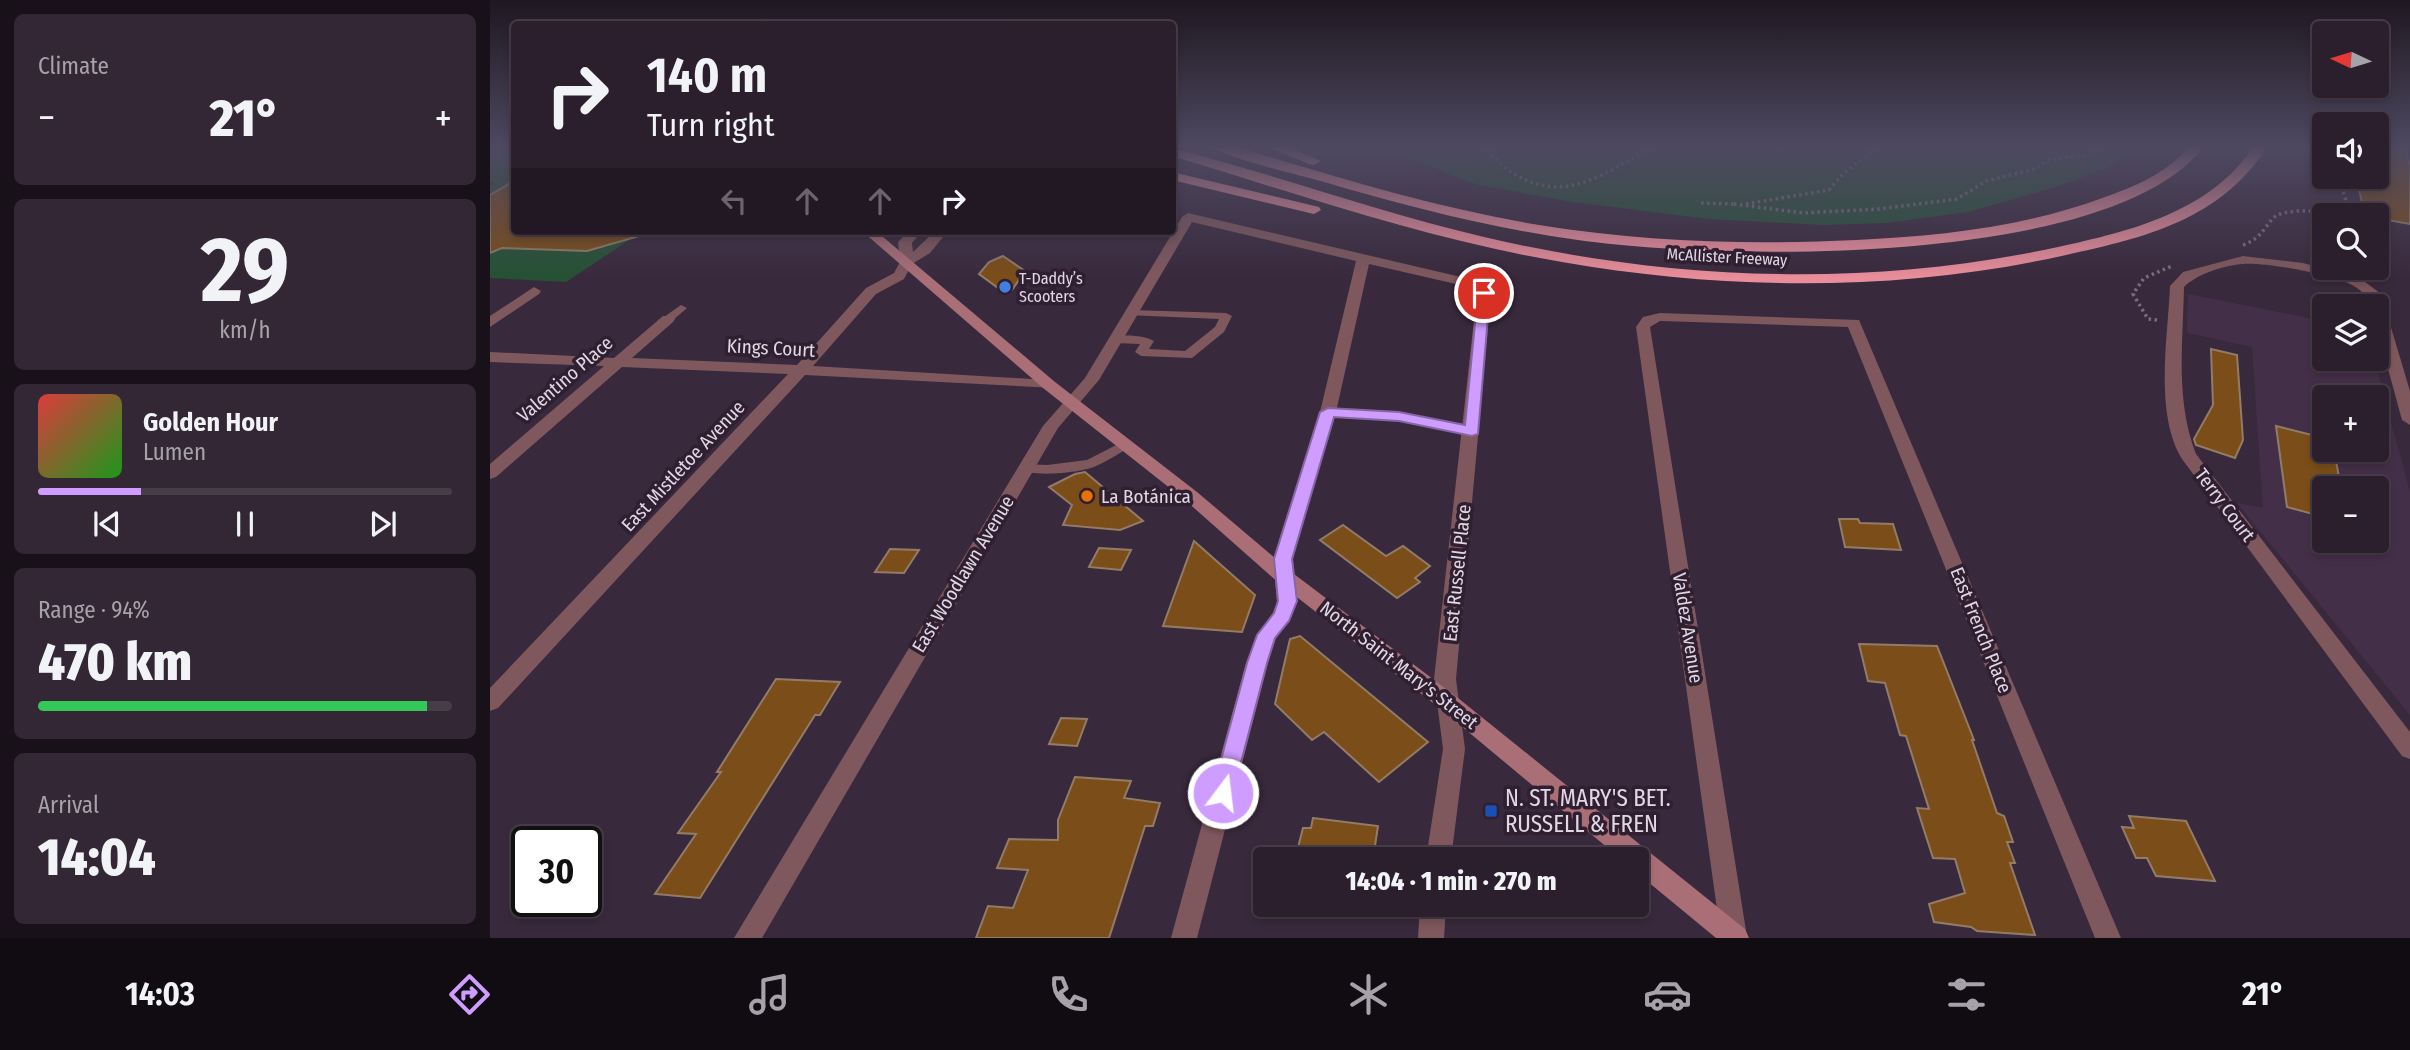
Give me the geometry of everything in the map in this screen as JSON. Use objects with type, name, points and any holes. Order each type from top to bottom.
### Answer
[{"type":"highway","points":[[1231,190],[1479,248],[1596,264]]},
{"type":"highway","name":"McAllister Freeway","points":[[1296,190],[1395,220],[1488,243],[1596,264],[1687,274],[1779,279],[1926,273],[2056,254],[2121,237],[2201,204],[2222,190]]},
{"type":"highway","name":"McAllister Freeway","points":[[1373,190],[1445,210],[1540,230],[1617,239],[1737,247],[1823,247],[1953,239],[2070,215],[2136,190]]},
{"type":"highway","points":[[1407,190],[1432,198],[1617,239]]},
{"type":"main road","name":"North Saint Mary's Street","points":[[872,235],[907,262],[1049,385],[1126,444],[1287,579],[1450,704],[1735,937]]},
{"type":"street","name":"East Woodlawn Avenue","points":[[747,938],[1051,426],[1091,380],[1188,218],[1364,257]]},
{"type":"street","points":[[907,262],[905,242],[912,235]]},
{"type":"street","name":"East Mistletoe Avenue","points":[[490,702],[801,370],[871,291],[899,276],[907,262],[925,250],[938,235]]},
{"type":"street","name":"East Russell Place","points":[[1364,257],[1481,287],[1484,293],[1445,679],[1454,749],[1441,847]]},
{"type":"street","points":[[1184,938],[1257,663],[1267,635],[1282,616],[1287,601],[1283,559],[1328,412],[1364,257]]},
{"type":"street","name":"Terry Court","points":[[2410,420],[2376,297],[2355,281],[2277,263],[2244,261],[2188,275],[2177,286],[2175,403],[2181,440],[2200,473],[2410,750]]},
{"type":"street","points":[[490,323],[534,291]]},
{"type":"street","name":"Valdez Avenue","points":[[1735,937],[1643,327],[1648,320],[1660,317],[1854,323]]},
{"type":"street","name":"Valentino Place","points":[[490,473],[616,361],[668,319]]},
{"type":"street","name":"East French Place","points":[[1854,323],[2108,938]]},
{"type":"street","name":"Kings Court","points":[[490,357],[801,370],[1049,385]]},
{"type":"street","points":[[1430,938],[1432,917]]},
{"type":"lane","points":[[668,319],[681,308]]},
{"type":"lane","points":[[1115,339],[1149,341],[1142,352],[1188,355],[1220,329],[1226,316],[1131,313]]},
{"type":"lane","points":[[1328,412],[1399,416],[1472,431]]},
{"type":"lane","points":[[1026,468],[1047,469],[1090,464],[1126,444]]},
{"type":"path","points":[[1701,203],[1761,203],[1783,196],[1829,190]]},
{"type":"path","points":[[1734,204],[1803,213],[1879,209],[1957,199],[1972,190]]},
{"type":"shaded area","points":[[2188,294],[2312,319],[2312,371],[2377,371],[2381,385],[2312,385],[2312,462],[2389,462],[2389,414],[2410,492],[2410,715],[2237,503],[2263,508],[2252,347],[2187,333]]},
{"type":"green space","points":[[490,190],[511,190],[511,235],[637,235],[566,282],[490,278]]},
{"type":"green space","points":[[1505,190],[2045,190],[1968,212],[1886,223],[1824,225],[1709,219],[1573,202]]},
{"type":"building","points":[[499,190],[511,190],[511,235],[639,236],[587,251],[502,248],[490,253],[490,195]]},
{"type":"building","points":[[2359,190],[2410,190],[2410,224],[2389,220],[2389,203],[2362,203]]},
{"type":"building","points":[[1003,256],[1025,271],[1012,290],[1005,293],[979,274],[989,262]]},
{"type":"building","points":[[2211,349],[2237,355],[2243,440],[2235,458],[2196,445],[2194,439],[2213,405]]},
{"type":"building","points":[[2276,426],[2312,435],[2312,462],[2336,462],[2339,476],[2312,476],[2312,514],[2287,507]]},
{"type":"building","name":"La Botánica","points":[[1085,472],[1143,521],[1120,530],[1063,525],[1072,505],[1049,487]]},
{"type":"building","points":[[1839,519],[1893,524],[1901,550],[1845,547]]},
{"type":"building","points":[[1343,525],[1386,556],[1403,546],[1430,566],[1415,578],[1420,582],[1397,598],[1320,540]]},
{"type":"building","points":[[1194,541],[1255,595],[1242,632],[1163,626]]},
{"type":"building","points":[[1099,548],[1131,550],[1121,570],[1089,567]]},
{"type":"building","points":[[890,549],[919,550],[904,573],[875,572]]},
{"type":"building","points":[[1300,636],[1428,742],[1379,782],[1324,732],[1312,740],[1275,704],[1290,639]]},
{"type":"building","points":[[1859,644],[1937,646],[1974,740],[1997,813],[2004,816],[2013,842],[2007,842],[2015,863],[2010,863],[2035,935],[1977,931],[1971,927],[1934,922],[1929,904],[1965,893],[1955,859],[1933,858],[1917,808],[1929,809],[1906,736],[1900,735],[1885,683],[1868,681]]},
{"type":"building","points":[[776,679],[840,682],[820,715],[815,715],[700,898],[655,894],[696,834],[678,833],[721,772],[717,772]]},
{"type":"building","points":[[1061,718],[1087,719],[1077,746],[1049,744]]},
{"type":"building","points":[[1075,777],[1131,781],[1124,798],[1160,803],[1153,826],[1145,826],[1109,938],[976,938],[988,906],[1013,908],[1028,870],[997,868],[1009,839],[1058,840],[1058,820]]},
{"type":"building","points":[[2129,816],[2186,821],[2215,881],[2156,876],[2147,858],[2136,858],[2122,827],[2134,828]]},
{"type":"building","points":[[1313,818],[1378,826],[1375,847],[1298,847],[1303,828],[1311,828]]},
{"type":"place","name":"T-Daddy’s Scooters","points":[[1005,287]]},
{"type":"place","name":"La Botánica","points":[[1087,496]]},
{"type":"place","name":"N. ST. MARY'S BET. RUSSELL & FREN","points":[[1491,811]]},
{"type":"route","points":[[1223,793],[1257,663],[1267,635],[1282,616],[1287,601],[1283,559],[1328,412],[1399,416],[1472,431],[1484,293]]}]
